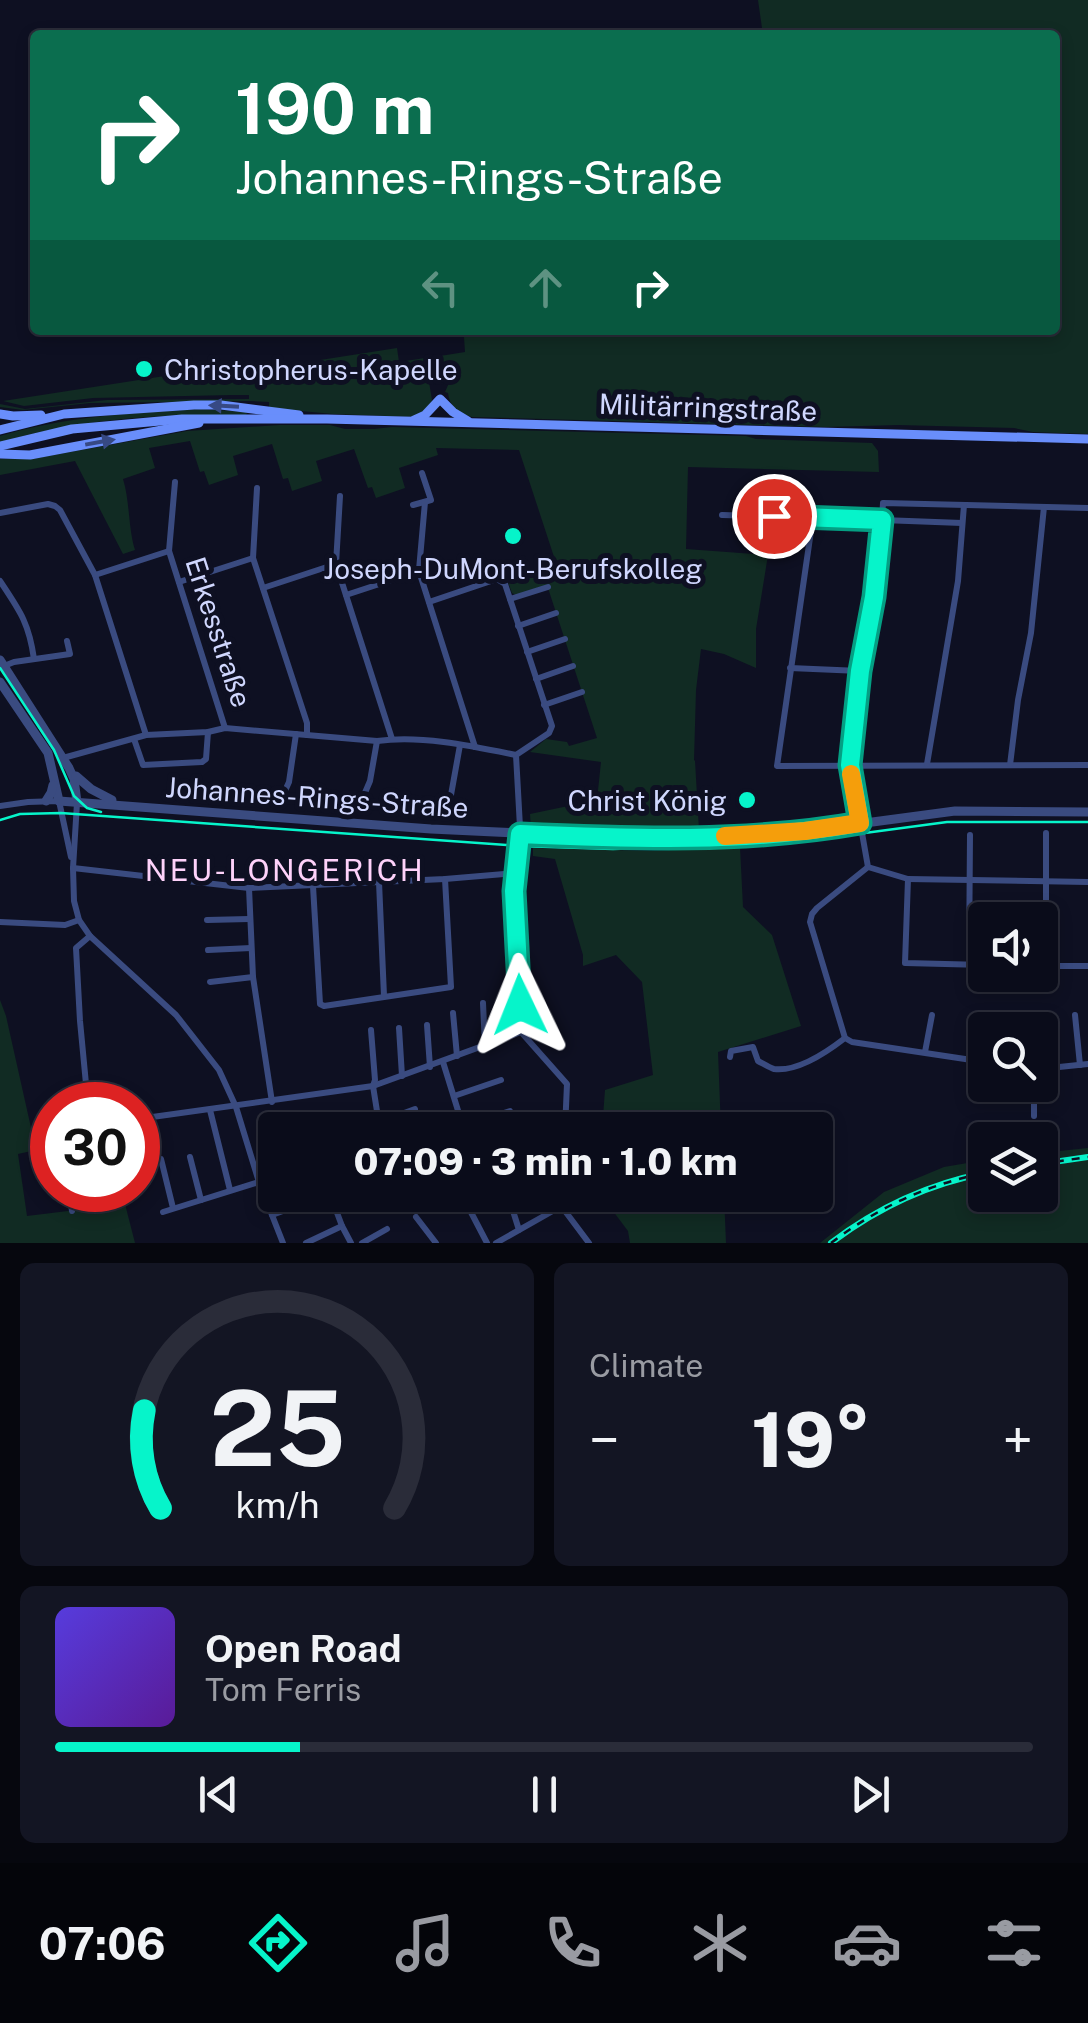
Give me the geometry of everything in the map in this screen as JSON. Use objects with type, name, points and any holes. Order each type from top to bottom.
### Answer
[{"type":"main road","points":[[412,421],[440,400],[470,423]]},
{"type":"main road","name":"Militärringstraße","points":[[0,430],[64,414],[194,405],[222,404],[254,414]]},
{"type":"main road","points":[[0,414],[64,414]]},
{"type":"main road","name":"Militärringstraße","points":[[0,446],[91,426],[254,414],[1088,439]]},
{"type":"main road","points":[[0,454],[30,455],[216,419]]},
{"type":"street","points":[[413,505],[432,500],[422,473]]},
{"type":"street","name":"Erkesstraße","points":[[175,482],[169,551],[225,728]]},
{"type":"street","points":[[257,488],[252,558],[307,723],[307,735]]},
{"type":"street","points":[[340,496],[336,564],[392,739]]},
{"type":"street","points":[[425,502],[419,571],[476,747]]},
{"type":"street","points":[[868,867],[850,765],[883,502],[1088,508]]},
{"type":"street","points":[[0,513],[48,504],[60,510],[94,576],[146,735]]},
{"type":"street","points":[[927,764],[958,581],[964,505]]},
{"type":"street","points":[[1010,765],[1031,634],[1044,506]]},
{"type":"street","points":[[722,515],[962,523]]},
{"type":"street","points":[[813,518],[778,766],[1088,765]]},
{"type":"street","name":"Erkesstraße","points":[[94,576],[169,551]]},
{"type":"street","points":[[179,582],[252,558]]},
{"type":"street","points":[[262,588],[336,564]]},
{"type":"street","points":[[346,595],[419,571]]},
{"type":"street","points":[[66,763],[146,735],[225,728],[460,745],[516,755],[551,730],[505,584],[497,579],[430,602]]},
{"type":"street","points":[[0,582],[26,620],[34,659]]},
{"type":"street","points":[[510,599],[548,586]]},
{"type":"street","points":[[518,626],[556,613]]},
{"type":"street","points":[[527,652],[565,639]]},
{"type":"street","points":[[66,641],[72,658],[2,663],[74,780],[74,901],[79,920],[90,936],[187,1028],[219,1070],[236,1107],[258,1179]]},
{"type":"street","points":[[536,679],[573,666]]},
{"type":"street","points":[[790,668],[860,671]]},
{"type":"street","points":[[0,682],[48,754],[73,868]]},
{"type":"street","points":[[544,705],[582,692]]},
{"type":"street","points":[[134,739],[143,765],[202,762],[206,759],[208,732]]},
{"type":"street","points":[[284,793],[296,734]]},
{"type":"street","points":[[364,795],[377,740]]},
{"type":"street","points":[[449,806],[460,745]]},
{"type":"street","points":[[516,755],[520,834],[515,909],[521,1032],[567,1084],[566,1112]]},
{"type":"street","points":[[66,763],[91,789],[129,806]]},
{"type":"street","points":[[54,775],[62,788],[70,787],[74,780]]},
{"type":"street","points":[[46,801],[52,794],[54,775]]},
{"type":"street","points":[[0,806],[59,801]]},
{"type":"street","name":"Johannes-Rings-Straße","points":[[59,801],[520,834],[649,839],[805,831],[954,811],[1088,812]]},
{"type":"street","points":[[1045,902],[1046,833]]},
{"type":"street","points":[[969,902],[970,835]]},
{"type":"street","points":[[868,867],[908,879],[1088,882]]},
{"type":"street","points":[[868,867],[817,908],[810,922],[845,1038],[968,1059]]},
{"type":"street","points":[[73,868],[250,888],[516,873]]},
{"type":"street","points":[[908,879],[905,963],[968,964]]},
{"type":"street","points":[[313,886],[320,1004],[324,1006],[451,987],[444,880]]},
{"type":"street","points":[[379,882],[384,996]]},
{"type":"street","points":[[250,888],[253,977],[272,1102]]},
{"type":"street","points":[[207,920],[249,919]]},
{"type":"street","points":[[0,922],[64,926],[79,920]]},
{"type":"street","points":[[86,1082],[76,948],[90,936]]},
{"type":"street","points":[[208,950],[251,948]]},
{"type":"street","points":[[1058,966],[1088,966]]},
{"type":"street","points":[[210,982],[253,977]]},
{"type":"street","points":[[482,1003],[485,1046]]},
{"type":"street","points":[[454,1012],[458,1056]]},
{"type":"street","points":[[926,1052],[932,1015]]},
{"type":"street","points":[[1058,1067],[1084,1065],[1075,1015]]},
{"type":"street","points":[[427,1025],[430,1066]]},
{"type":"street","points":[[399,1028],[402,1076]]},
{"type":"street","points":[[372,1030],[377,1112]]},
{"type":"street","points":[[160,1117],[373,1086],[521,1032]]},
{"type":"street","points":[[730,1056],[732,1051],[753,1047],[758,1061],[773,1069],[780,1068],[816,1058],[845,1038]]},
{"type":"street","points":[[442,1062],[458,1112]]},
{"type":"street","points":[[454,1096],[501,1080]]},
{"type":"street","points":[[1034,1102],[1034,1116]]},
{"type":"street","points":[[409,1112],[415,1109]]},
{"type":"street","points":[[210,1110],[230,1190]]},
{"type":"street","points":[[190,1157],[200,1200]]},
{"type":"street","points":[[161,1159],[173,1208]]},
{"type":"street","points":[[163,1212],[258,1182]]},
{"type":"street","points":[[271,1212],[283,1243]]},
{"type":"street","points":[[272,1215],[280,1212]]},
{"type":"street","points":[[337,1212],[351,1243]]},
{"type":"street","points":[[471,1212],[487,1243]]},
{"type":"street","points":[[513,1212],[519,1230]]},
{"type":"street","points":[[496,1243],[551,1212]]},
{"type":"street","points":[[568,1212],[589,1243]]},
{"type":"street","points":[[416,1217],[436,1243]]},
{"type":"street","points":[[306,1243],[342,1226]]},
{"type":"street","points":[[362,1243],[386,1229]]},
{"type":"green space","points":[[758,0],[1088,0],[1088,434],[1014,428],[472,417],[452,405],[445,392],[449,383],[440,356],[465,352],[464,337],[476,335],[1060,335],[1060,30],[762,30]]},
{"type":"green space","points":[[397,348],[399,362],[425,358],[432,400],[430,410],[414,417],[269,408],[269,402],[250,401],[90,403],[23,410],[0,407],[25,409],[107,400],[249,399],[249,395],[93,398],[24,406],[3,401],[210,369],[282,366]]},
{"type":"green space","points":[[201,409],[247,414],[120,419],[0,442],[0,436],[75,420]]},
{"type":"green space","points":[[279,425],[746,436],[872,443],[878,451],[879,472],[688,467],[686,549],[768,555],[756,629],[756,668],[701,649],[694,760],[699,830],[531,828],[530,814],[597,800],[601,762],[530,752],[546,739],[567,742],[569,746],[597,738],[547,585],[516,595],[508,582],[557,566],[519,450],[436,448],[438,455],[399,468],[405,488],[376,498],[372,487],[368,488],[354,449],[316,461],[322,481],[292,491],[288,478],[283,479],[272,444],[233,456],[238,475],[209,485],[204,471],[200,472],[190,441],[149,448],[155,468],[123,479],[135,550],[123,554],[75,461],[0,475],[0,459],[32,459],[187,431]]},
{"type":"green space","points":[[740,847],[743,907],[772,935],[801,1026],[718,1052],[720,1112],[603,1112],[605,1090],[653,1075],[642,982],[616,955],[583,966],[555,859],[533,856],[533,848],[653,851]]},
{"type":"green space","points":[[0,1000],[30,1123],[30,1151],[18,1154],[27,1216],[127,1212],[135,1243],[0,1243]]},
{"type":"green space","points":[[1088,1148],[1088,1243],[820,1243],[884,1192],[944,1167],[968,1163],[968,1212],[1058,1212],[1058,1151]]},
{"type":"green space","points":[[614,1212],[725,1212],[726,1243],[630,1243],[628,1231]]},
{"type":"tram line","points":[[0,668],[54,750],[74,796],[87,808],[101,812]]},
{"type":"tram line","points":[[0,820],[20,814],[61,813],[519,846],[613,849],[790,843],[947,822],[1088,822]]},
{"type":"railway","points":[[1058,1161],[1088,1157]]},
{"type":"railway","points":[[831,1243],[904,1199],[968,1177]]},
{"type":"slow traffic","points":[[725,836],[860,823],[851,774]]},
{"type":"place","name":"Christopherus-Kapelle","points":[[144,369]]},
{"type":"place","name":"Joseph-DuMont-Berufskolleg","points":[[513,536]]},
{"type":"place","name":"Christ König","points":[[747,800]]},
{"type":"district","name":"NEU-LONGERICH","points":[[285,870]]},
{"type":"route","points":[[520,1005],[514,891],[520,834],[698,838],[860,823],[850,765],[882,520],[774,516]]}]
